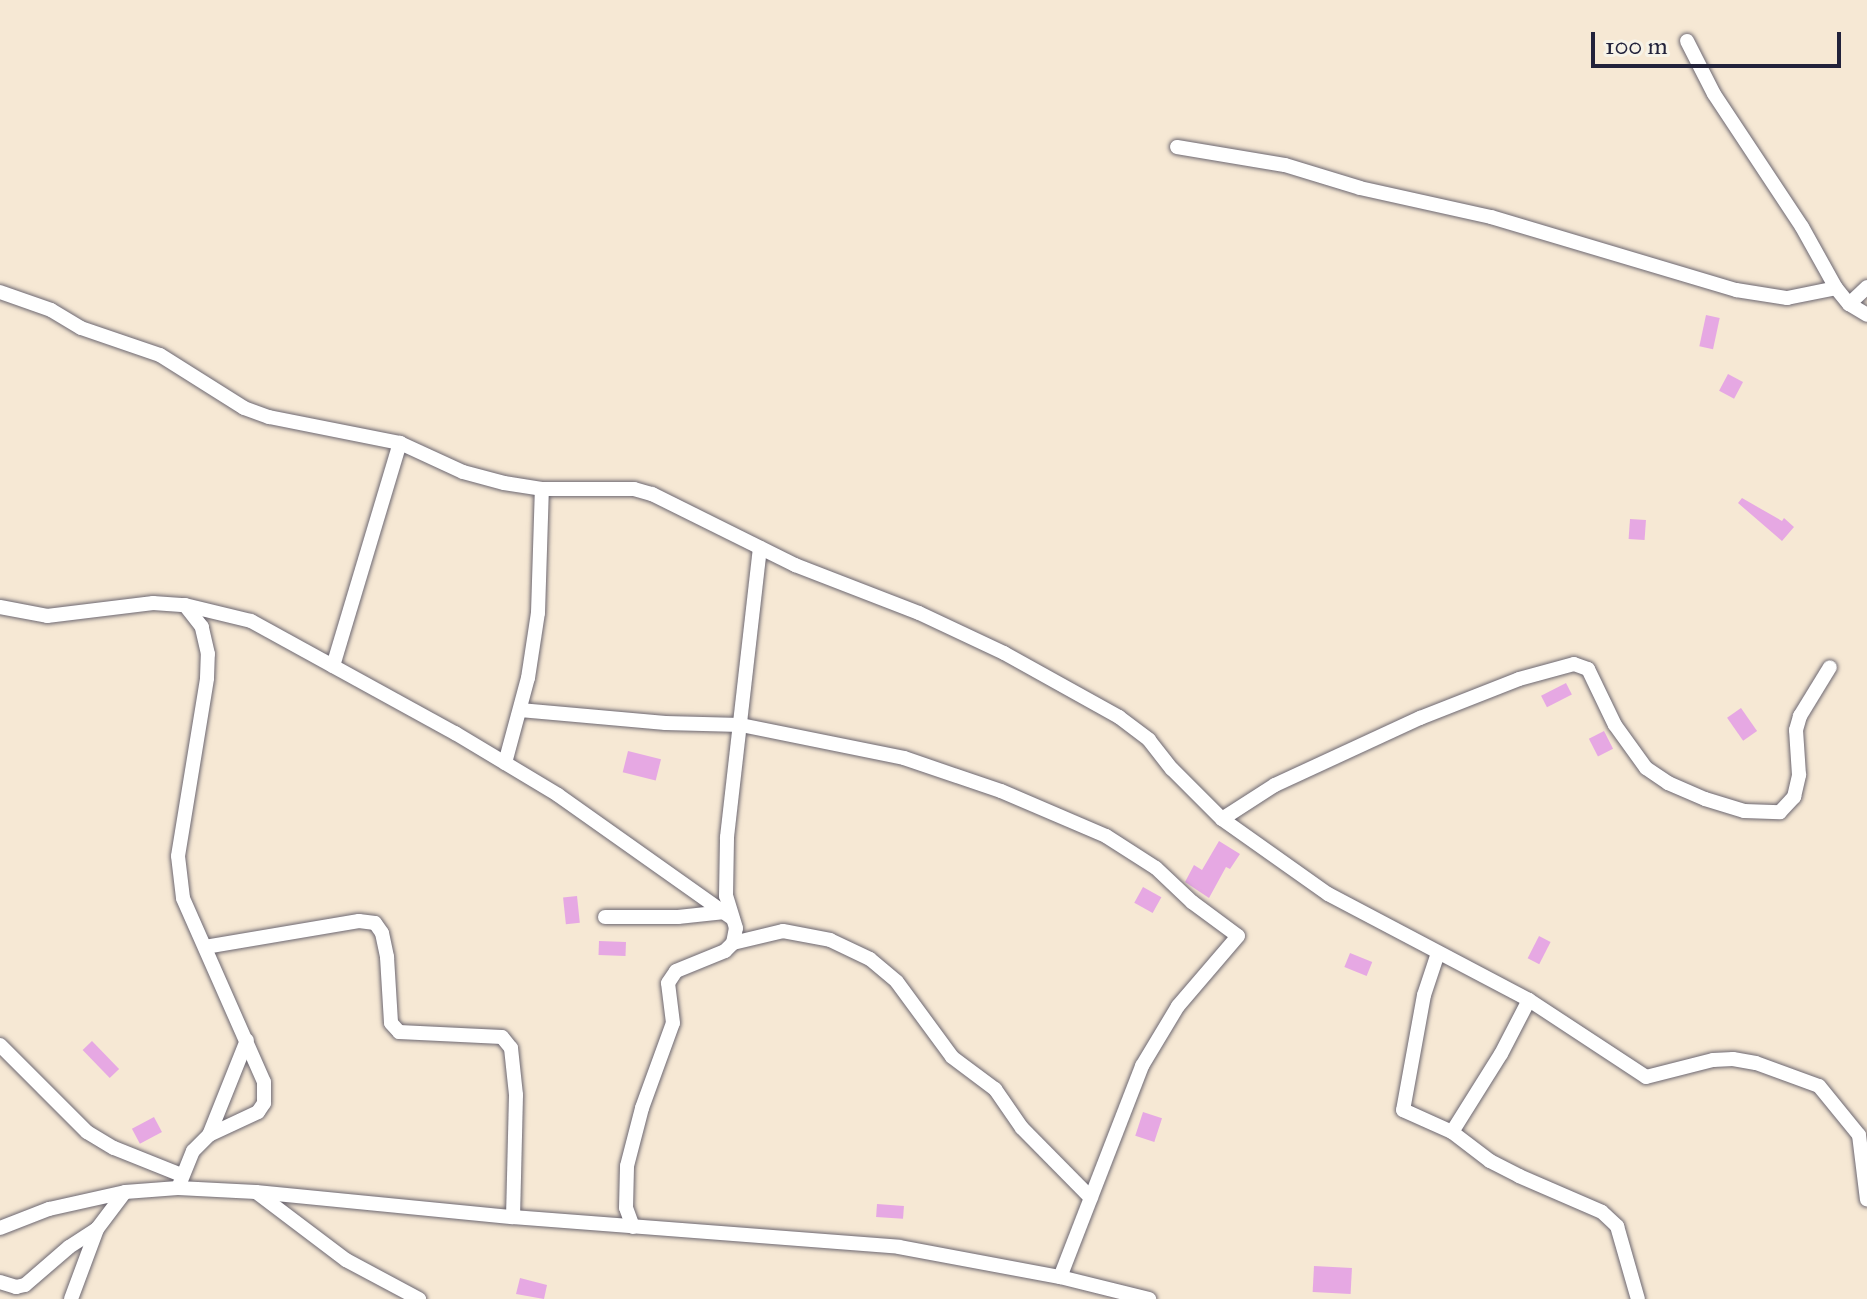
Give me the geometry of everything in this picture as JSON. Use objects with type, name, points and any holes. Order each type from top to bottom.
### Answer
[{"type":"street","points":[[1687,41],[1714,94],[1802,227],[1836,288],[1849,304],[1867,315]]},
{"type":"street","points":[[1177,147],[1285,165],[1360,188],[1491,217],[1736,290],[1787,298],[1836,288]]},
{"type":"street","points":[[1849,304],[1867,287]]},
{"type":"street","points":[[0,292],[51,310],[81,328],[160,355],[244,408],[269,417],[400,443],[463,472],[542,489],[594,487],[643,492],[760,548],[919,613],[1089,699],[1149,740],[1172,769],[1222,819],[1328,894],[1529,1000],[1646,1077],[1713,1060],[1733,1059],[1756,1063],[1819,1086],[1859,1135],[1867,1200]]},
{"type":"street","points":[[333,666],[400,443]]},
{"type":"street","points":[[505,763],[520,710],[538,613],[542,489]]},
{"type":"street","points":[[733,943],[736,928],[729,915],[725,877],[760,548]]},
{"type":"street","points":[[0,607],[47,616],[153,603],[185,605],[251,621],[558,795],[729,915]]},
{"type":"street","points":[[180,1181],[193,1151],[209,1135],[258,1112],[264,1103],[264,1082],[183,898],[178,856],[207,678],[208,654],[202,627],[185,605]]},
{"type":"street","points":[[1222,819],[1275,785],[1420,718],[1519,679],[1574,664],[1588,669],[1615,725],[1646,768],[1668,783],[1705,799],[1744,811],[1780,812],[1794,797],[1799,775],[1796,730],[1800,716],[1830,667]]},
{"type":"street","points":[[520,710],[665,723],[741,725],[904,758],[1106,836],[1156,868],[1192,902],[1238,936],[1159,1033],[1142,1066],[1060,1277]]},
{"type":"street","points":[[605,917],[729,915]]},
{"type":"street","points":[[205,947],[359,921],[375,923],[382,933],[387,957],[391,1023],[399,1032],[502,1037],[511,1048],[516,1095],[513,1217]]},
{"type":"street","points":[[633,1227],[626,1208],[627,1166],[642,1108],[673,1023],[668,983],[676,971],[709,960],[733,943],[783,931],[830,940],[870,959],[897,982],[952,1057],[995,1089],[1022,1128],[1091,1198]]},
{"type":"street","points":[[1438,953],[1424,995],[1402,1106],[1406,1114],[1452,1132],[1490,1161],[1602,1212],[1617,1226],[1638,1299]]},
{"type":"street","points":[[1452,1132],[1501,1054],[1529,1000]]},
{"type":"street","points":[[209,1135],[247,1040]]},
{"type":"street","points":[[0,1045],[87,1132],[180,1181],[256,1192],[513,1217],[899,1247],[1060,1277],[1149,1299]]},
{"type":"street","points":[[0,1228],[49,1209],[180,1181]]},
{"type":"street","points":[[71,1299],[97,1229],[125,1192]]},
{"type":"street","points":[[256,1192],[346,1260],[419,1299]]},
{"type":"street","points":[[0,1282],[16,1287],[25,1285],[69,1247],[97,1229]]},
{"type":"building","points":[[1706,315],[1720,318],[1713,349],[1699,346]]},
{"type":"building","points":[[1728,374],[1743,382],[1734,399],[1719,391]]},
{"type":"building","points":[[1742,498],[1782,521],[1784,518],[1794,527],[1782,541],[1738,503]]},
{"type":"building","points":[[1630,519],[1646,520],[1645,540],[1629,539]]},
{"type":"building","points":[[1566,683],[1572,695],[1547,707],[1541,696]]},
{"type":"building","points":[[1741,708],[1757,731],[1743,741],[1727,718]]},
{"type":"building","points":[[1604,731],[1613,749],[1598,757],[1589,739]]},
{"type":"building","points":[[628,751],[661,759],[656,781],[623,772]]},
{"type":"building","points":[[1219,841],[1240,854],[1230,869],[1226,867],[1209,898],[1185,882],[1194,865],[1202,870]]},
{"type":"building","points":[[1143,887],[1161,897],[1153,913],[1134,903]]},
{"type":"building","points":[[577,896],[580,923],[566,924],[563,897]]},
{"type":"building","points":[[1539,936],[1551,942],[1539,964],[1528,958]]},
{"type":"building","points":[[599,941],[626,942],[625,956],[599,955]]},
{"type":"building","points":[[1350,953],[1372,962],[1367,976],[1344,967]]},
{"type":"building","points":[[92,1041],[119,1069],[110,1078],[83,1050]]},
{"type":"building","points":[[1143,1112],[1162,1118],[1154,1142],[1135,1136]]},
{"type":"building","points":[[154,1117],[162,1132],[140,1144],[132,1129]]},
{"type":"building","points":[[877,1204],[904,1206],[903,1219],[876,1217]]},
{"type":"building","points":[[1314,1266],[1352,1268],[1351,1294],[1313,1292]]},
{"type":"building","points":[[520,1278],[547,1285],[544,1299],[516,1294]]}]
